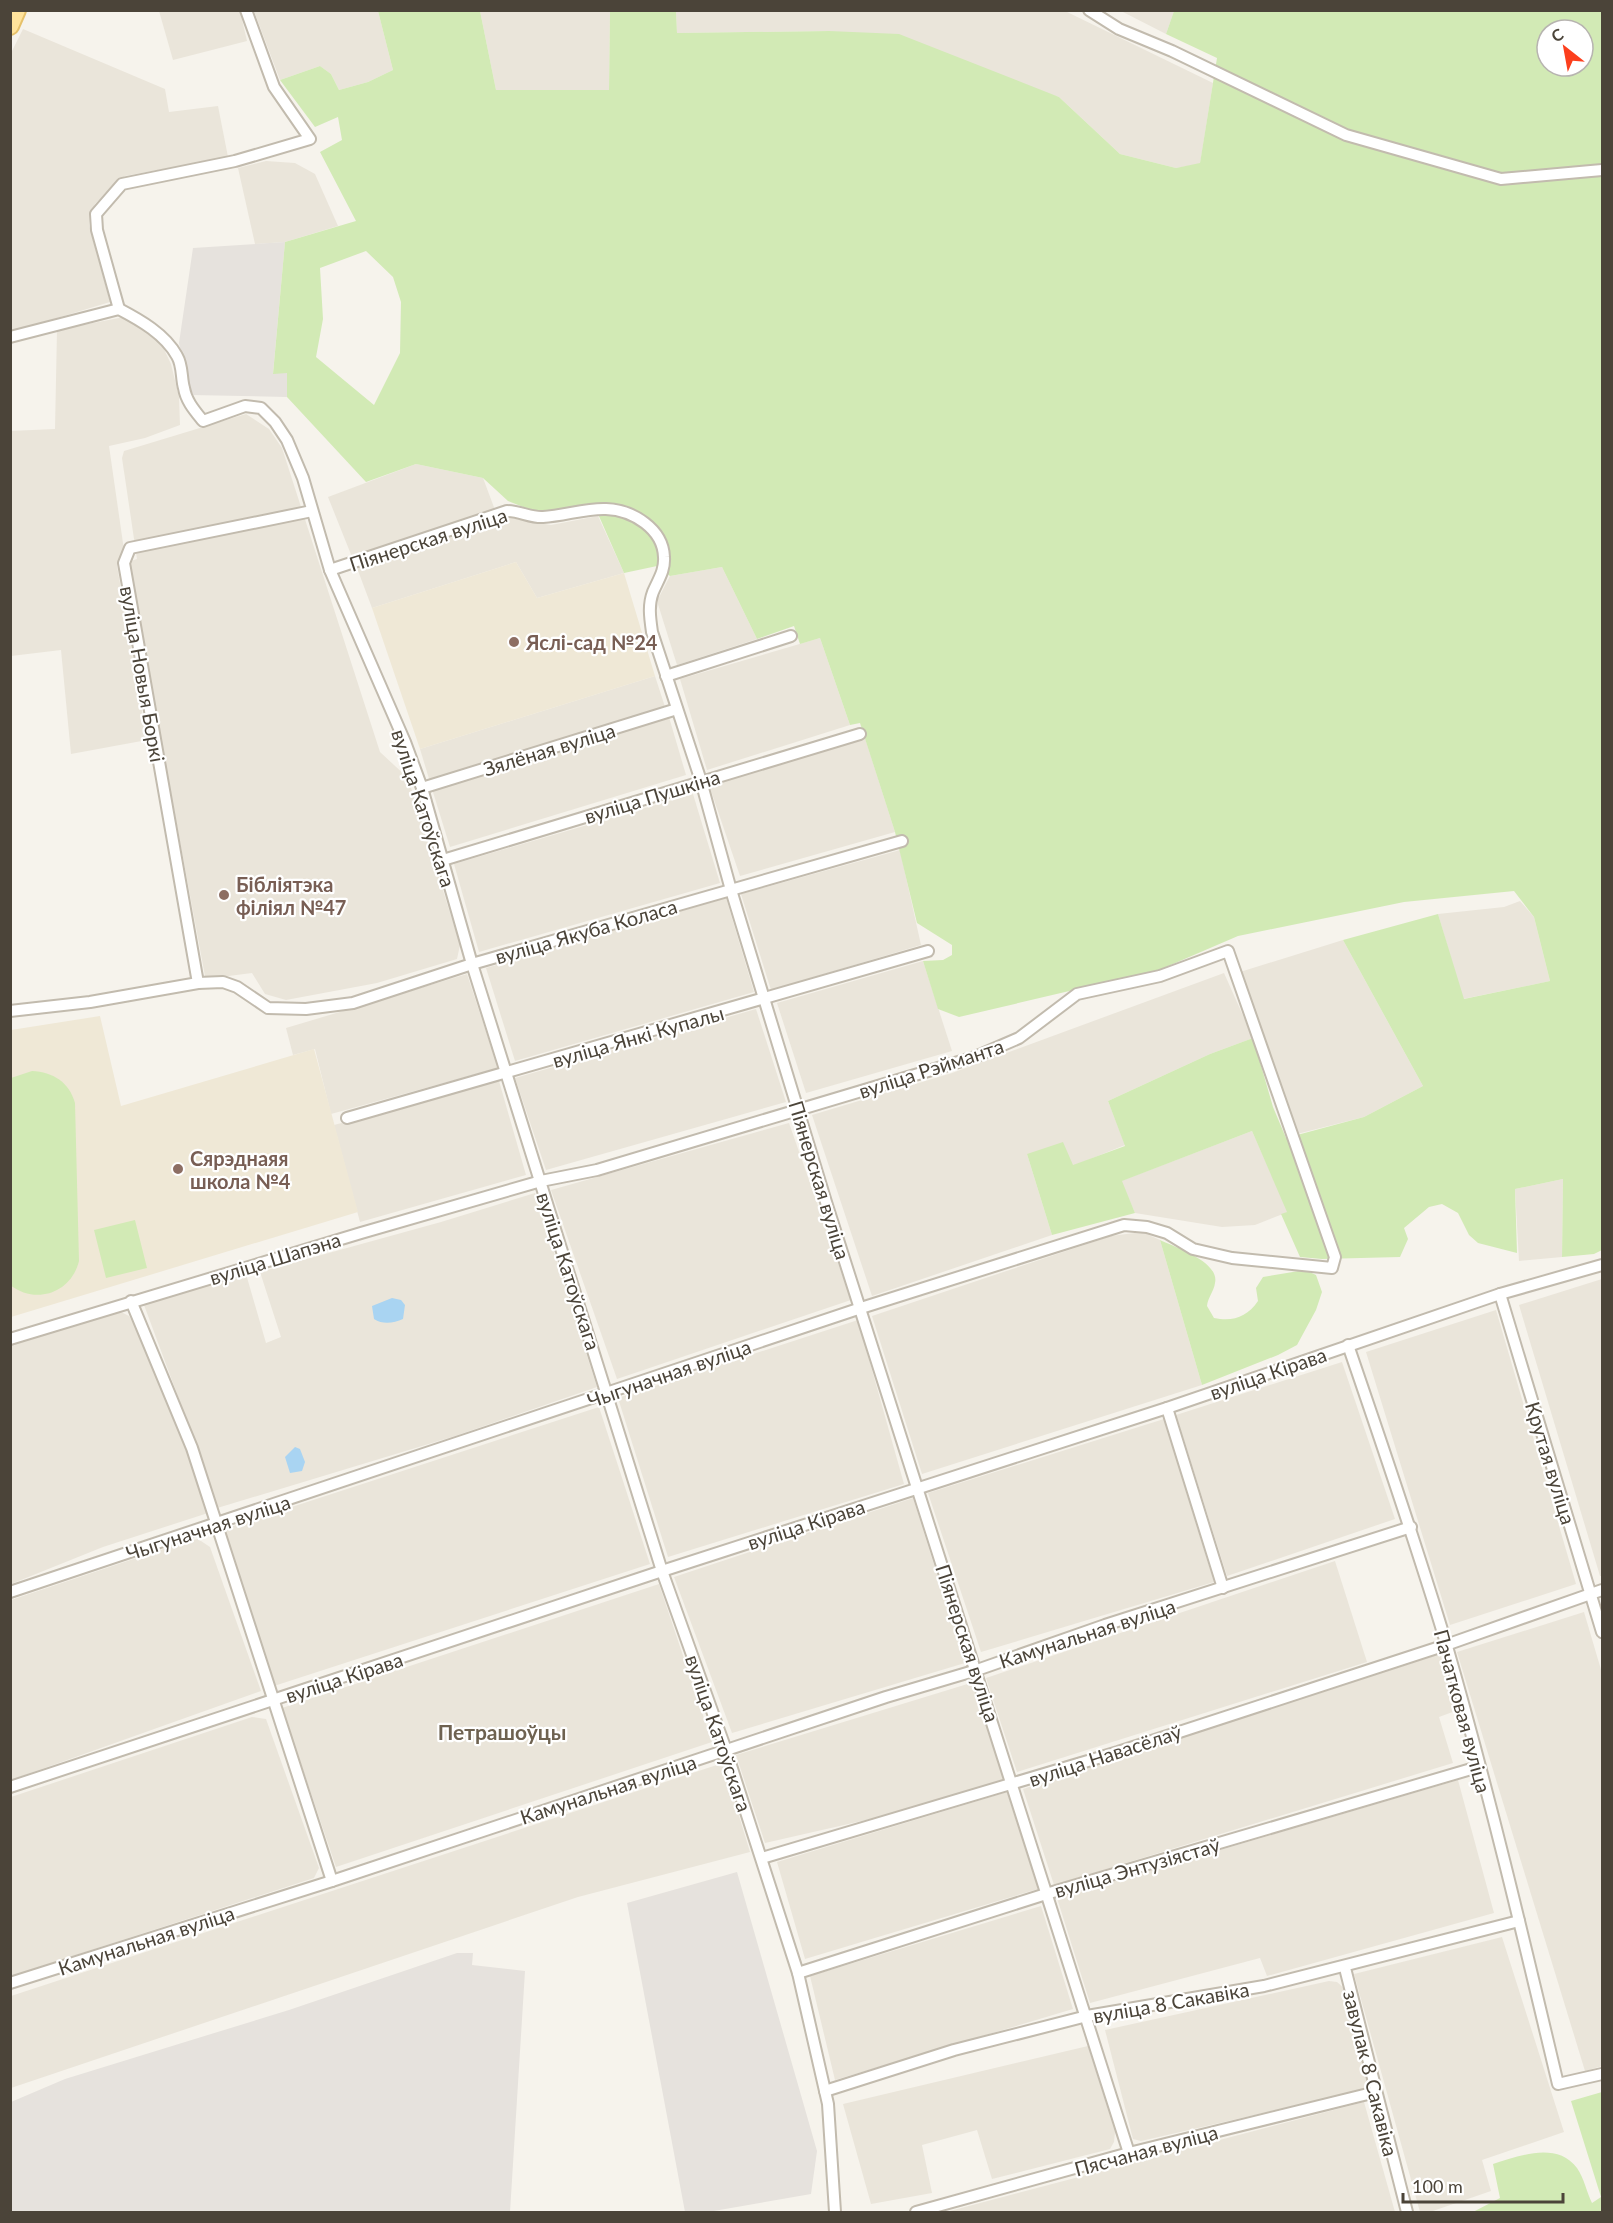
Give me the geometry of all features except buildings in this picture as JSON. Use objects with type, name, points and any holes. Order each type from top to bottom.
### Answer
[{"type":"main road","points":[[10,26],[17,10]]},
{"type":"street","points":[[10,337],[119,309],[97,230],[96,214],[122,184],[235,161],[310,140],[274,87],[246,10]]},
{"type":"street","points":[[1089,10],[1119,29],[1172,51],[1346,135],[1501,179],[1602,170]]},
{"type":"street","name":"вуліца Катоўскага","points":[[119,309],[140,320],[163,338],[177,356],[190,404],[203,421],[245,406],[261,408],[275,422],[287,440],[303,478],[330,570],[405,742],[422,789],[472,964],[662,1571],[726,1750],[798,1973],[828,2104],[835,2212]]},
{"type":"street","name":"Піянерская вуліца","points":[[330,570],[507,511],[522,511],[539,518],[606,509],[640,519],[662,543],[664,558],[662,574],[653,592],[649,609],[652,632],[701,781],[731,890],[798,1109],[1129,2153]]},
{"type":"street","name":"вуліца Новыя Боркі","points":[[198,983],[124,563],[130,548],[312,511]]},
{"type":"street","points":[[666,676],[791,636]]},
{"type":"street","name":"Зялёная вуліца","points":[[422,789],[677,709]]},
{"type":"street","name":"вуліца Пушкіна","points":[[443,860],[860,734]]},
{"type":"street","name":"вуліца Якуба Коласа","points":[[198,983],[223,982],[237,987],[268,1008],[306,1009],[352,1002],[472,964],[902,841]]},
{"type":"street","name":"вуліца Янкі Купалы","points":[[347,1118],[507,1074],[928,951]]},
{"type":"street","name":"вуліца Рэйманта","points":[[541,1181],[597,1170],[975,1057],[1019,1038],[1077,994],[1160,976],[1228,951],[1335,1257],[1332,1268]]},
{"type":"street","points":[[10,1011],[90,1002],[198,983]]},
{"type":"street","name":"вуліца Шапэна","points":[[10,1339],[131,1301],[541,1181]]},
{"type":"street","name":"Чыгуначная вуліца","points":[[10,1592],[215,1526],[861,1308],[1125,1225],[1147,1227],[1167,1233],[1193,1249],[1232,1258],[1332,1268]]},
{"type":"street","name":"вуліца Кірава","points":[[10,1787],[662,1571],[1167,1408],[1500,1294],[1602,1265]]},
{"type":"street","name":"Крутая вуліца","points":[[1500,1294],[1602,1632]]},
{"type":"street","points":[[131,1301],[192,1448],[215,1526],[332,1881]]},
{"type":"street","name":"Пачатковая вуліца","points":[[1348,1345],[1411,1527],[1446,1645],[1519,1921],[1558,2084],[1602,2074]]},
{"type":"street","points":[[1167,1408],[1224,1588]]},
{"type":"street","name":"Камунальная вуліца","points":[[10,1983],[332,1881],[726,1750],[977,1670],[1105,1625],[1411,1527]]},
{"type":"street","name":"вуліца Навасёлаў","points":[[762,1858],[1014,1785],[1446,1645],[1602,1590]]},
{"type":"street","name":"вуліца Энтузіястаў","points":[[798,1973],[1046,1894],[1478,1767]]},
{"type":"street","name":"вуліца 8 Сакавіка","points":[[825,2091],[954,2050],[1087,2016],[1264,1986],[1345,1968],[1519,1921]]},
{"type":"street","name":"завулак 8 Сакавіка","points":[[1345,1968],[1407,2212]]},
{"type":"street","name":"Пясчаная вуліца","points":[[916,2212],[1129,2153],[1376,2092]]},
{"type":"shaded area","points":[[159,11],[240,11],[247,41],[173,60]]},
{"type":"shaded area","points":[[254,11],[378,11],[393,70],[368,82],[339,90],[331,74],[320,66],[280,80]]},
{"type":"shaded area","points":[[480,11],[610,11],[609,90],[496,90]]},
{"type":"shaded area","points":[[676,11],[1065,11],[1213,83],[1200,164],[1176,168],[1120,154],[1059,97],[829,31],[677,33]]},
{"type":"shaded area","points":[[1121,11],[1174,11],[1166,34]]},
{"type":"shaded area","points":[[23,29],[165,89],[169,112],[218,106],[228,157],[125,176],[112,186],[95,204],[90,214],[89,225],[110,302],[11,332],[10,55]]},
{"type":"shaded area","points":[[266,161],[295,163],[315,174],[338,226],[285,242],[255,244],[238,168]]},
{"type":"shaded area","points":[[285,242],[273,373],[287,373],[287,397],[191,395],[179,343],[193,248]]},
{"type":"shaded area","points":[[124,317],[161,343],[171,364],[179,397],[180,425],[145,438],[109,446],[124,550],[117,566],[147,740],[71,754],[61,650],[11,656],[10,431],[55,429],[57,330]]},
{"type":"shaded area","points":[[246,414],[269,429],[282,448],[380,752],[408,778],[460,945],[457,959],[377,983],[286,1000],[265,994],[252,973],[213,978],[205,976],[128,562],[137,559],[122,458],[124,451]]},
{"type":"shaded area","points":[[416,464],[483,478],[495,510],[352,557],[328,497]]},
{"type":"shaded area","points":[[598,516],[624,573],[537,598],[516,562],[372,608],[357,568],[511,518],[551,525]]},
{"type":"shaded area","name":"Яслі-сад №24","points":[[516,562],[537,598],[624,573],[655,676],[420,749],[372,608]]},
{"type":"shaded area","points":[[722,567],[757,639],[677,665],[657,601],[670,576]]},
{"type":"shaded area","points":[[820,638],[850,725],[707,770],[680,679]]},
{"type":"shaded area","points":[[655,676],[666,710],[430,782],[420,749]]},
{"type":"shaded area","points":[[669,717],[686,775],[450,847],[432,789]]},
{"type":"shaded area","points":[[865,738],[895,832],[740,876],[709,785]]},
{"type":"shaded area","points":[[693,794],[720,883],[479,952],[454,864]]},
{"type":"shaded area","points":[[900,850],[921,945],[771,990],[741,894]]},
{"type":"shaded area","points":[[726,898],[754,992],[515,1061],[486,968]]},
{"type":"shaded area","points":[[1520,901],[1534,917],[1550,981],[1463,999],[1438,914],[1504,907]]},
{"type":"shaded area","points":[[1343,940],[1423,1086],[1364,1117],[1297,1134],[1240,972]]},
{"type":"shaded area","points":[[923,961],[952,1051],[806,1093],[777,1003]]},
{"type":"shaded area","points":[[1224,973],[1253,1038],[1210,1054],[1108,1101],[1125,1145],[1073,1166],[1027,1154],[1052,1235],[872,1296],[812,1115],[952,1073]]},
{"type":"shaded area","points":[[467,974],[498,1068],[331,1114],[315,1049],[293,1055],[286,1028]]},
{"type":"shaded area","points":[[756,1009],[786,1102],[546,1170],[515,1078]]},
{"type":"shaded area","name":"Сярэднаяя школа №4","points":[[100,1016],[121,1106],[314,1049],[358,1212],[11,1317],[11,1030]]},
{"type":"shaded area","points":[[499,1081],[526,1175],[360,1222],[334,1125]]},
{"type":"shaded area","points":[[789,1123],[851,1300],[617,1379],[551,1190]]},
{"type":"shaded area","points":[[1252,1131],[1288,1212],[1255,1225],[1222,1227],[1135,1213],[1121,1181]]},
{"type":"shaded area","points":[[1563,1179],[1562,1257],[1519,1261],[1515,1189]]},
{"type":"shaded area","points":[[535,1193],[597,1387],[455,1436],[214,1509],[196,1445],[144,1305],[246,1274],[266,1343],[281,1337],[260,1272],[441,1222]]},
{"type":"shaded area","points":[[1142,1232],[1160,1240],[1202,1385],[922,1474],[872,1316],[1111,1236]]},
{"type":"shaded area","points":[[1602,1279],[1602,1576],[1600,1576],[1519,1305]]},
{"type":"shaded area","points":[[1496,1310],[1576,1584],[1450,1625],[1366,1352]]},
{"type":"shaded area","points":[[121,1312],[129,1316],[136,1328],[190,1454],[208,1513],[103,1547],[11,1584],[11,1345]]},
{"type":"shaded area","points":[[858,1320],[904,1484],[668,1557],[618,1398]]},
{"type":"shaded area","points":[[1342,1362],[1395,1519],[1227,1576],[1176,1415]]},
{"type":"shaded area","points":[[599,1407],[650,1564],[274,1686],[221,1530]]},
{"type":"shaded area","points":[[1164,1419],[1214,1582],[981,1652],[928,1493]]},
{"type":"shaded area","points":[[913,1498],[965,1663],[732,1733],[674,1577]]},
{"type":"shaded area","points":[[198,1539],[210,1547],[261,1691],[11,1780],[11,1600]]},
{"type":"shaded area","points":[[1335,1561],[1367,1662],[1017,1772],[986,1678]]},
{"type":"shaded area","points":[[659,1584],[712,1742],[336,1867],[282,1708]]},
{"type":"shaded area","points":[[1584,1612],[1602,1673],[1602,2066],[1585,2071],[1457,1652]]},
{"type":"shaded area","points":[[1440,1654],[1458,1710],[1439,1717],[1453,1763],[1054,1885],[1023,1789]]},
{"type":"shaded area","points":[[974,1682],[1007,1779],[879,1817],[765,1843],[736,1755]]},
{"type":"shaded area","points":[[252,1717],[266,1719],[319,1868],[314,1878],[11,1976],[11,1797]]},
{"type":"shaded area","points":[[723,1763],[750,1852],[578,1897],[11,2088],[11,1996]]},
{"type":"shaded area","points":[[1458,1780],[1494,1913],[1267,1976],[1260,1958],[1090,2003],[1057,1898]]},
{"type":"shaded area","points":[[1007,1792],[1038,1889],[805,1959],[777,1862]]},
{"type":"shaded area","points":[[737,1872],[817,2151],[811,2194],[708,2212],[685,2212],[627,1903]]},
{"type":"shaded area","points":[[1041,1906],[1073,2009],[835,2080],[810,1976]]},
{"type":"shaded area","points":[[1502,1937],[1564,2132],[1482,2160],[1491,2191],[1430,2212],[1420,2212],[1354,1974]]},
{"type":"shaded area","points":[[457,1953],[473,1953],[472,1965],[525,1971],[510,2212],[11,2212],[11,2102],[65,2079],[289,2010]]},
{"type":"shaded area","points":[[1329,1981],[1337,1982],[1345,1989],[1368,2084],[1363,2090],[1141,2141],[1133,2139],[1105,2030]]},
{"type":"shaded area","points":[[1088,2046],[1115,2132],[1114,2142],[1110,2149],[992,2179],[977,2130],[922,2145],[932,2193],[871,2204],[843,2104]]},
{"type":"shaded area","points":[[1364,2102],[1395,2212],[946,2212]]},
{"type":"green space","points":[[378,11],[480,11],[496,90],[609,90],[610,11],[676,11],[677,33],[829,31],[899,34],[1059,97],[1120,154],[1176,168],[1200,163],[1217,58],[1166,34],[1174,11],[1602,11],[1602,1250],[1594,1254],[1562,1257],[1563,1179],[1515,1189],[1517,1253],[1478,1243],[1469,1235],[1458,1213],[1442,1204],[1429,1207],[1404,1228],[1408,1239],[1400,1257],[1322,1259],[1300,1257],[1281,1214],[1287,1212],[1252,1131],[1122,1181],[1135,1213],[1052,1235],[1027,1154],[1063,1142],[1073,1165],[1125,1146],[1108,1101],[1210,1054],[1253,1038],[1273,1107],[1286,1138],[1364,1117],[1423,1086],[1343,940],[1438,914],[1464,999],[1550,981],[1534,917],[1514,891],[1404,902],[1238,936],[1159,970],[959,1017],[938,1009],[923,961],[943,960],[952,955],[952,945],[917,923],[895,832],[860,723],[850,725],[820,638],[800,644],[794,626],[757,639],[722,567],[670,576],[657,566],[624,573],[595,507],[541,514],[508,501],[483,478],[416,464],[366,482],[287,397],[287,373],[273,374],[285,242],[356,221],[320,152],[342,140],[338,117],[315,127],[280,80],[320,66],[331,74],[339,90],[368,82],[393,70]],"holes":[[[366,251],[393,277],[401,302],[400,353],[374,405],[316,357],[323,319],[320,268]]]},
{"type":"green space","points":[[32,1071],[47,1073],[59,1080],[69,1089],[75,1103],[79,1261],[75,1272],[61,1288],[41,1295],[20,1291],[10,1285],[11,1078]]},
{"type":"green space","points":[[135,1220],[147,1268],[106,1278],[94,1230]]},
{"type":"green space","points":[[1160,1240],[1195,1256],[1211,1268],[1215,1275],[1215,1283],[1207,1306],[1214,1318],[1233,1319],[1249,1311],[1258,1301],[1256,1288],[1263,1277],[1305,1270],[1316,1275],[1322,1292],[1316,1310],[1297,1345],[1278,1355],[1202,1385]]},
{"type":"green space","points":[[1602,2092],[1602,2212],[1473,2212],[1500,2198],[1493,2164],[1537,2153],[1559,2155],[1569,2160],[1577,2168],[1592,2203],[1601,2197],[1571,2101]]},
{"type":"water","points":[[392,1298],[401,1300],[405,1305],[403,1319],[388,1323],[374,1319],[372,1306]]},
{"type":"water","points":[[295,1447],[300,1449],[305,1462],[302,1471],[290,1473],[285,1457]]},
{"type":"place","name":"Яслі-сад №24","points":[[514,642]]},
{"type":"place","name":"Бібліятэка філіял №47","points":[[224,895]]},
{"type":"place","name":"Сярэднаяя школа №4","points":[[178,1169]]},
{"type":"district","name":"Петрашоўцы","points":[[502,1731]]}]
